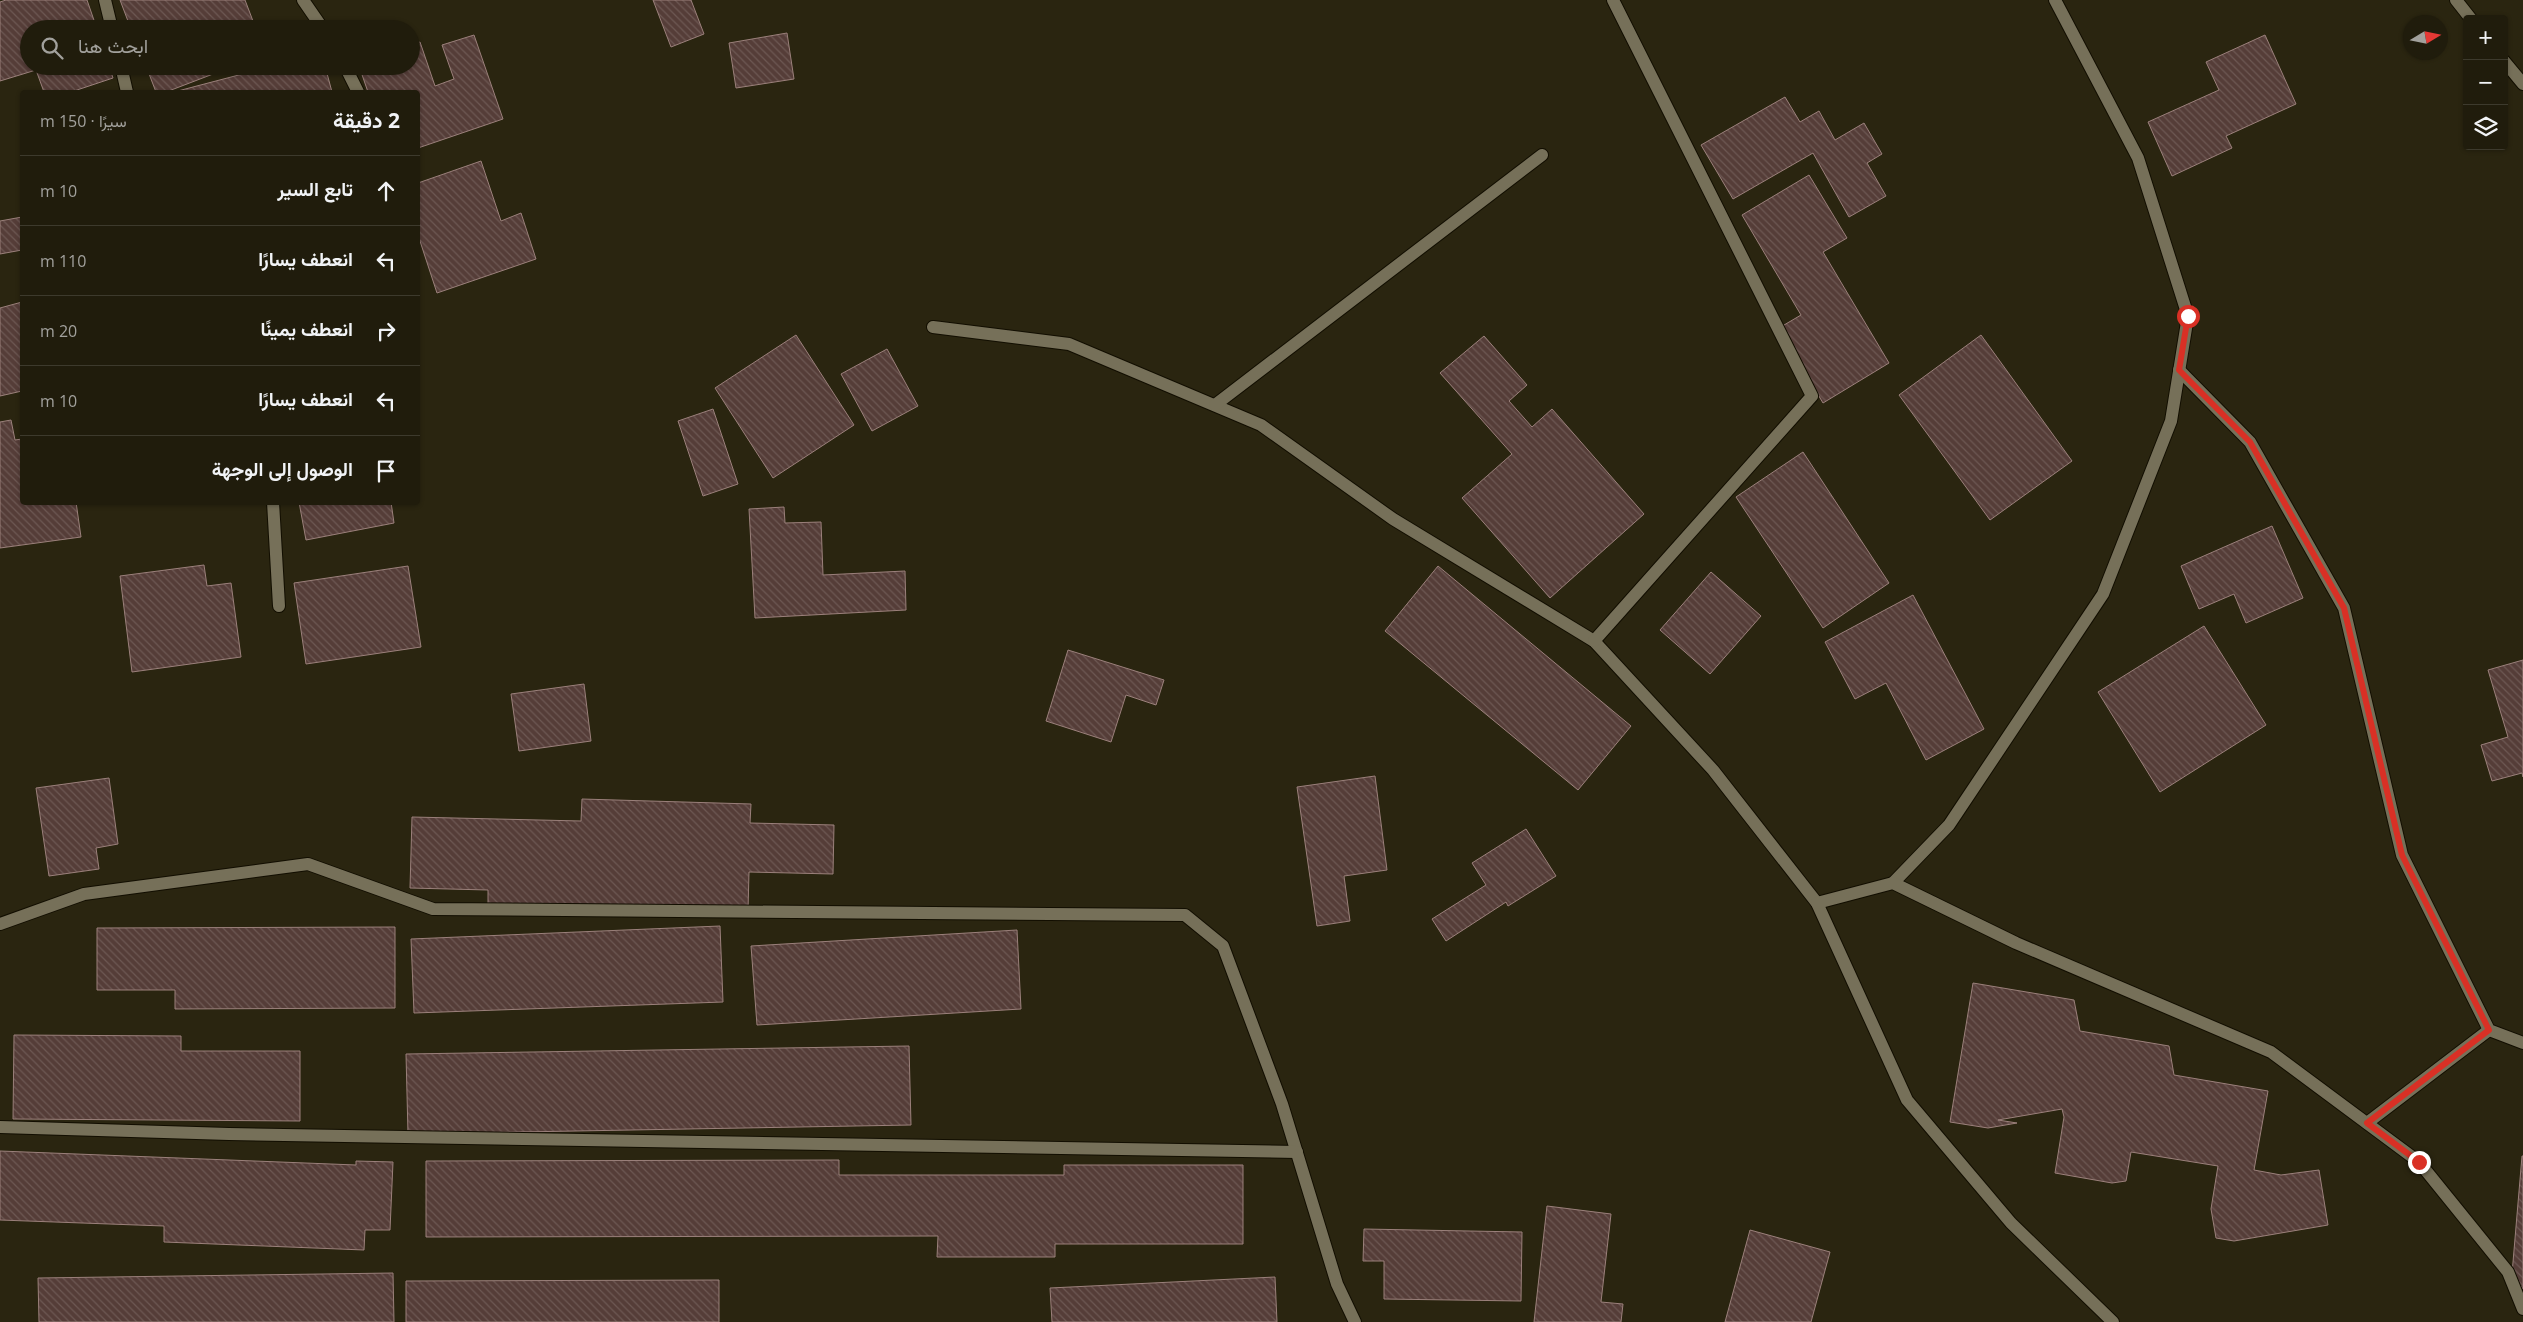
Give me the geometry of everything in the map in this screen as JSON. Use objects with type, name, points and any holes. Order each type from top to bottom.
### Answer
[{"type":"street","points":[[105,0],[110,20]]},
{"type":"street","points":[[303,0],[317,20]]},
{"type":"street","points":[[1594,641],[1812,396],[1613,0]]},
{"type":"street","points":[[1817,903],[1893,883],[1949,825],[2103,594],[2171,421],[2188,316],[2138,158],[2055,0]]},
{"type":"street","points":[[2456,0],[2468,15]]},
{"type":"street","points":[[2508,65],[2523,84]]},
{"type":"street","points":[[123,75],[127,90]]},
{"type":"street","points":[[350,75],[357,90]]},
{"type":"street","points":[[1215,406],[1542,155]]},
{"type":"street","points":[[933,327],[1069,344],[1261,425],[1393,520],[1594,641],[1713,770],[1817,903],[1907,1100],[2011,1223],[2113,1322]]},
{"type":"street","points":[[2179,370],[2250,442],[2344,608],[2402,855],[2489,1030],[2523,1043]]},
{"type":"street","points":[[273,505],[279,606]]},
{"type":"street","points":[[0,924],[84,894],[308,864],[433,909],[1185,915],[1223,946],[1282,1104],[1337,1284],[1355,1322]]},
{"type":"street","points":[[1893,883],[2016,943],[2271,1052],[2419,1162],[2508,1272],[2523,1309]]},
{"type":"street","points":[[2367,1123],[2489,1030]]},
{"type":"street","points":[[0,1127],[229,1134],[1297,1152]]},
{"type":"building","points":[[6,0],[87,0],[94,20],[20,20],[20,75],[0,81],[0,2]]},
{"type":"building","points":[[120,0],[245,0],[253,20],[128,20]]},
{"type":"building","points":[[653,0],[691,0],[704,34],[671,47]]},
{"type":"building","points":[[787,33],[794,79],[736,88],[729,43]]},
{"type":"building","points":[[474,35],[503,119],[420,147],[420,90],[367,90],[362,75],[420,75],[420,42],[435,86],[454,79],[442,45]]},
{"type":"building","points":[[2265,35],[2296,104],[2226,136],[2232,148],[2172,176],[2148,122],[2219,90],[2206,62]]},
{"type":"building","points":[[38,75],[112,75],[113,78],[77,90],[43,90]]},
{"type":"building","points":[[149,75],[210,75],[171,90],[155,90]]},
{"type":"building","points":[[239,75],[327,75],[331,90],[182,90]]},
{"type":"building","points":[[1785,97],[1800,122],[1819,111],[1835,140],[1864,123],[1882,154],[1867,163],[1886,196],[1849,217],[1813,153],[1733,199],[1701,145]]},
{"type":"building","points":[[481,161],[501,221],[521,213],[536,259],[437,293],[420,241],[420,182]]},
{"type":"building","points":[[1809,175],[1847,238],[1823,252],[1889,363],[1823,403],[1779,328],[1801,315],[1742,215]]},
{"type":"building","points":[[20,217],[20,250],[0,254],[0,221]]},
{"type":"building","points":[[20,303],[20,391],[0,396],[0,308]]},
{"type":"building","points":[[796,335],[854,425],[773,478],[715,388]]},
{"type":"building","points":[[1981,335],[2072,461],[1990,520],[1899,395]]},
{"type":"building","points":[[1484,336],[1527,385],[1509,401],[1532,427],[1552,409],[1644,514],[1550,598],[1462,498],[1512,454],[1440,373]]},
{"type":"building","points":[[887,349],[918,406],[872,431],[841,374]]},
{"type":"building","points":[[713,409],[738,484],[703,496],[678,421]]},
{"type":"building","points":[[11,420],[15,440],[20,439],[20,505],[76,505],[81,537],[0,548],[0,422]]},
{"type":"building","points":[[1803,452],[1889,583],[1823,628],[1736,497]]},
{"type":"building","points":[[300,505],[391,505],[394,523],[306,540]]},
{"type":"building","points":[[784,507],[785,523],[821,522],[823,575],[905,571],[906,610],[755,618],[749,509]]},
{"type":"building","points":[[2272,526],[2303,598],[2246,623],[2234,594],[2199,609],[2181,566]]},
{"type":"building","points":[[204,565],[207,586],[231,583],[241,657],[132,672],[120,576]]},
{"type":"building","points":[[408,566],[421,647],[306,664],[294,583]]},
{"type":"building","points":[[1438,566],[1631,726],[1578,790],[1385,631]]},
{"type":"building","points":[[1711,572],[1761,616],[1710,674],[1660,630]]},
{"type":"building","points":[[1913,595],[1984,729],[1926,760],[1886,683],[1855,699],[1825,642]]},
{"type":"building","points":[[2204,626],[2266,725],[2160,792],[2098,692]]},
{"type":"building","points":[[1068,650],[1164,680],[1156,705],[1126,695],[1111,742],[1046,721]]},
{"type":"building","points":[[2523,660],[2523,777],[2522,773],[2492,781],[2481,745],[2508,737],[2488,670]]},
{"type":"building","points":[[584,684],[591,741],[519,751],[511,694]]},
{"type":"building","points":[[1375,776],[1387,870],[1344,876],[1350,921],[1317,926],[1297,787]]},
{"type":"building","points":[[109,778],[118,844],[96,848],[99,869],[49,876],[36,788]]},
{"type":"building","points":[[582,799],[751,804],[750,823],[834,825],[833,874],[749,872],[748,910],[488,904],[488,890],[410,888],[412,817],[581,821]]},
{"type":"building","points":[[1526,829],[1556,876],[1508,906],[1506,902],[1446,941],[1432,919],[1486,885],[1472,863]]},
{"type":"building","points":[[720,926],[723,1002],[414,1013],[411,939]]},
{"type":"building","points":[[395,927],[395,1008],[175,1009],[175,990],[97,990],[97,928]]},
{"type":"building","points":[[1017,930],[1021,1009],[757,1025],[751,946]]},
{"type":"building","points":[[1973,983],[2074,1000],[2080,1031],[2169,1046],[2174,1075],[2268,1091],[2254,1170],[2281,1175],[2319,1170],[2328,1225],[2234,1241],[2216,1238],[2211,1209],[2218,1166],[2131,1152],[2126,1181],[2112,1183],[2055,1173],[2064,1117],[2062,1109],[1998,1120],[2017,1123],[1988,1128],[1950,1122]]},
{"type":"building","points":[[14,1035],[181,1036],[181,1051],[300,1051],[300,1121],[13,1119]]},
{"type":"building","points":[[909,1046],[911,1125],[408,1134],[406,1054]]},
{"type":"building","points":[[0,1151],[356,1165],[356,1161],[393,1162],[390,1230],[365,1230],[364,1250],[164,1242],[164,1226],[0,1220]]},
{"type":"building","points":[[2523,1156],[2523,1289],[2512,1274]]},
{"type":"building","points":[[839,1160],[839,1175],[1064,1175],[1064,1165],[1243,1165],[1243,1244],[1055,1244],[1055,1257],[937,1257],[938,1236],[426,1237],[426,1161]]},
{"type":"building","points":[[1547,1206],[1611,1214],[1601,1302],[1623,1304],[1621,1322],[1534,1322]]},
{"type":"building","points":[[1364,1229],[1522,1232],[1521,1301],[1384,1299],[1384,1261],[1363,1261]]},
{"type":"building","points":[[1750,1230],[1830,1252],[1811,1322],[1725,1322]]},
{"type":"building","points":[[393,1273],[394,1322],[39,1322],[38,1278]]},
{"type":"building","points":[[1275,1277],[1277,1322],[1052,1322],[1050,1288]]},
{"type":"building","points":[[719,1280],[719,1322],[406,1322],[406,1281]]},
{"type":"route","points":[[2188,316],[2179,370],[2250,442],[2344,608],[2402,855],[2489,1030],[2367,1123],[2419,1162]]}]
